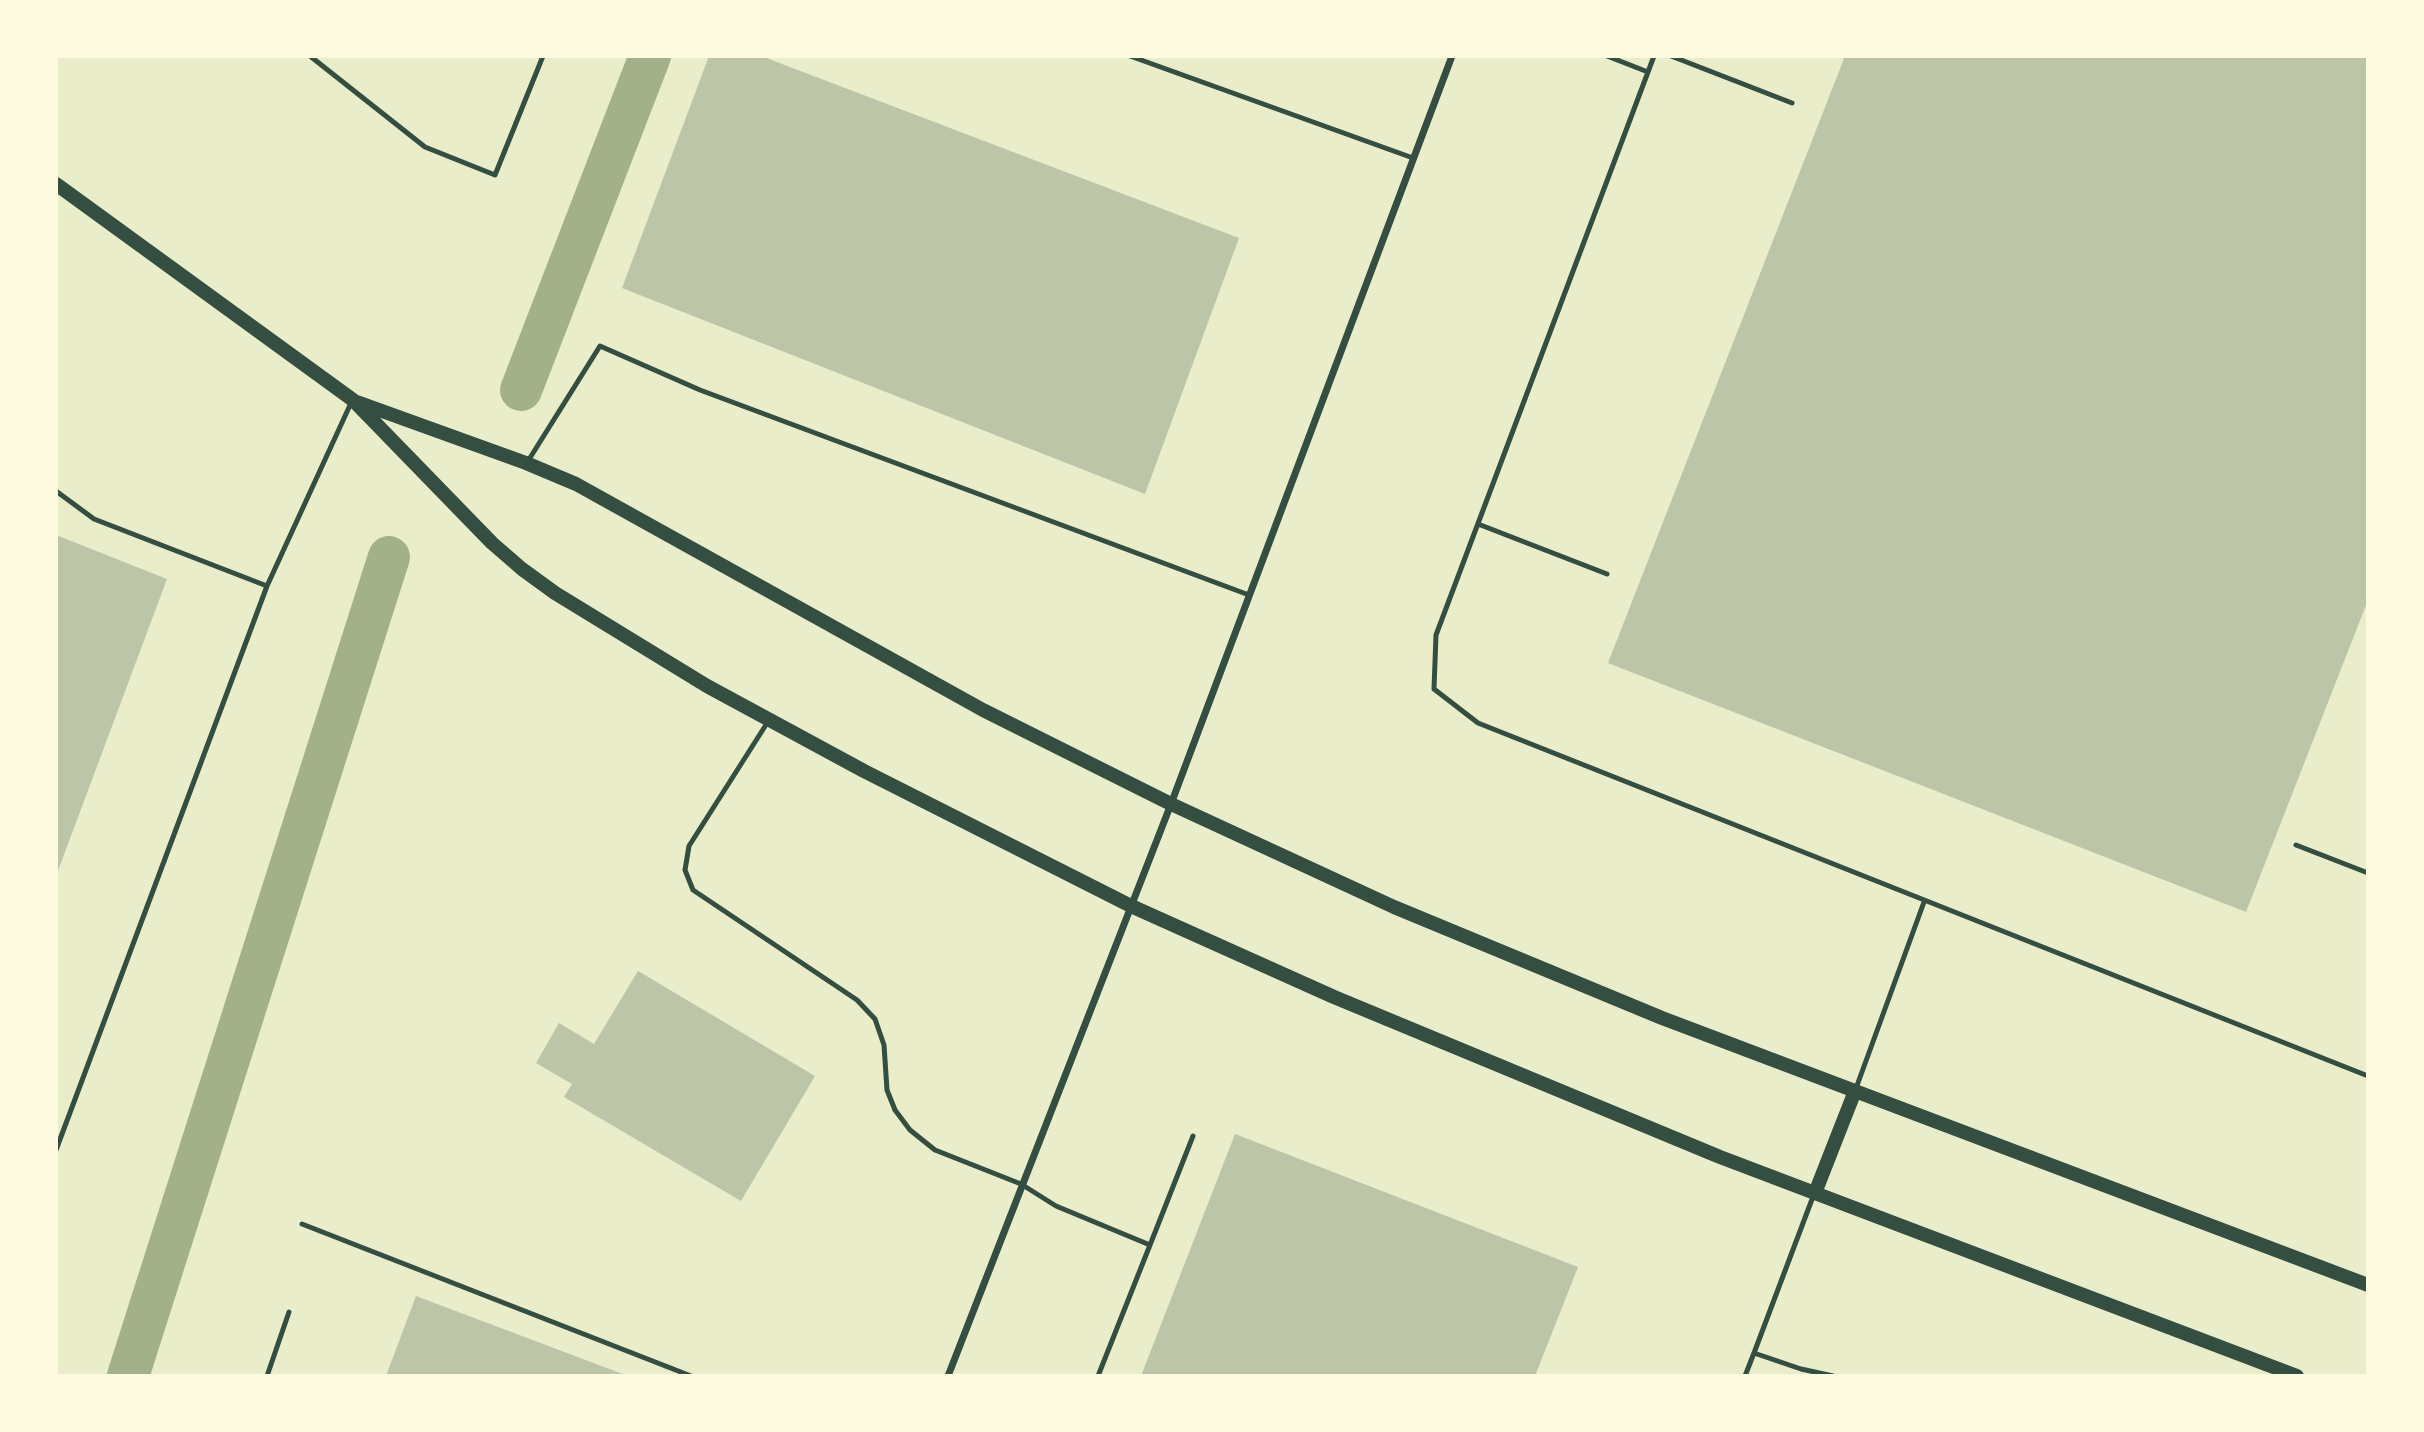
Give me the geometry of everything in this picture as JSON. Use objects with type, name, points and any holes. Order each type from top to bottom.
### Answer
[{"type":"main road","points":[[56,184],[353,400],[492,543],[523,569],[555,593],[707,686],[769,720],[997,840],[1131,906],[1334,998],[1815,1193],[2297,1376]]},
{"type":"main road","points":[[353,400],[526,463],[598,495],[983,710],[1171,804],[1394,907],[1662,1018],[2368,1285]]},
{"type":"main road","points":[[1815,1193],[1855,1091]]},
{"type":"street","points":[[948,1376],[1171,804],[1452,56]]},
{"type":"lane","points":[[310,56],[425,147],[495,175],[543,56]]},
{"type":"lane","points":[[1130,56],[1413,158]]},
{"type":"lane","points":[[1607,56],[1648,72]]},
{"type":"lane","points":[[1654,56],[1436,635],[1434,689],[1478,723],[2368,1076]]},
{"type":"lane","points":[[1671,56],[1792,103]]},
{"type":"lane","points":[[526,463],[600,346],[700,390],[1249,595]]},
{"type":"lane","points":[[56,1150],[267,586],[353,400]]},
{"type":"lane","points":[[56,491],[94,519],[267,586]]},
{"type":"lane","points":[[1478,524],[1607,573]]},
{"type":"lane","points":[[769,720],[690,846],[685,870],[693,890],[857,1000],[875,1019],[884,1045],[887,1090],[895,1110],[910,1130],[935,1150],[1021,1185],[1056,1206],[1150,1245]]},
{"type":"lane","points":[[2296,845],[2368,873]]},
{"type":"lane","points":[[1855,1091],[1924,902]]},
{"type":"lane","points":[[1098,1376],[1193,1136]]},
{"type":"lane","points":[[1745,1376],[1815,1193]]},
{"type":"lane","points":[[302,1224],[691,1376]]},
{"type":"lane","points":[[267,1376],[289,1312]]},
{"type":"lane","points":[[1754,1353],[1801,1369],[1833,1376]]},
{"type":"building","points":[[709,56],[761,56],[1239,238],[1145,494],[622,288]]},
{"type":"building","points":[[1845,56],[2368,56],[2368,600],[2246,912],[1608,663]]},
{"type":"building","points":[[56,535],[167,579],[56,876]]},
{"type":"building","points":[[638,971],[815,1076],[741,1201],[564,1097],[572,1084],[536,1063],[559,1023],[594,1044]]},
{"type":"building","points":[[1235,1134],[1578,1267],[1535,1376],[1141,1376]]},
{"type":"building","points":[[416,1296],[628,1376],[386,1376]]},
{"type":"waterway","points":[[521,390],[650,56]]},
{"type":"waterway","points":[[128,1376],[389,557]]}]
